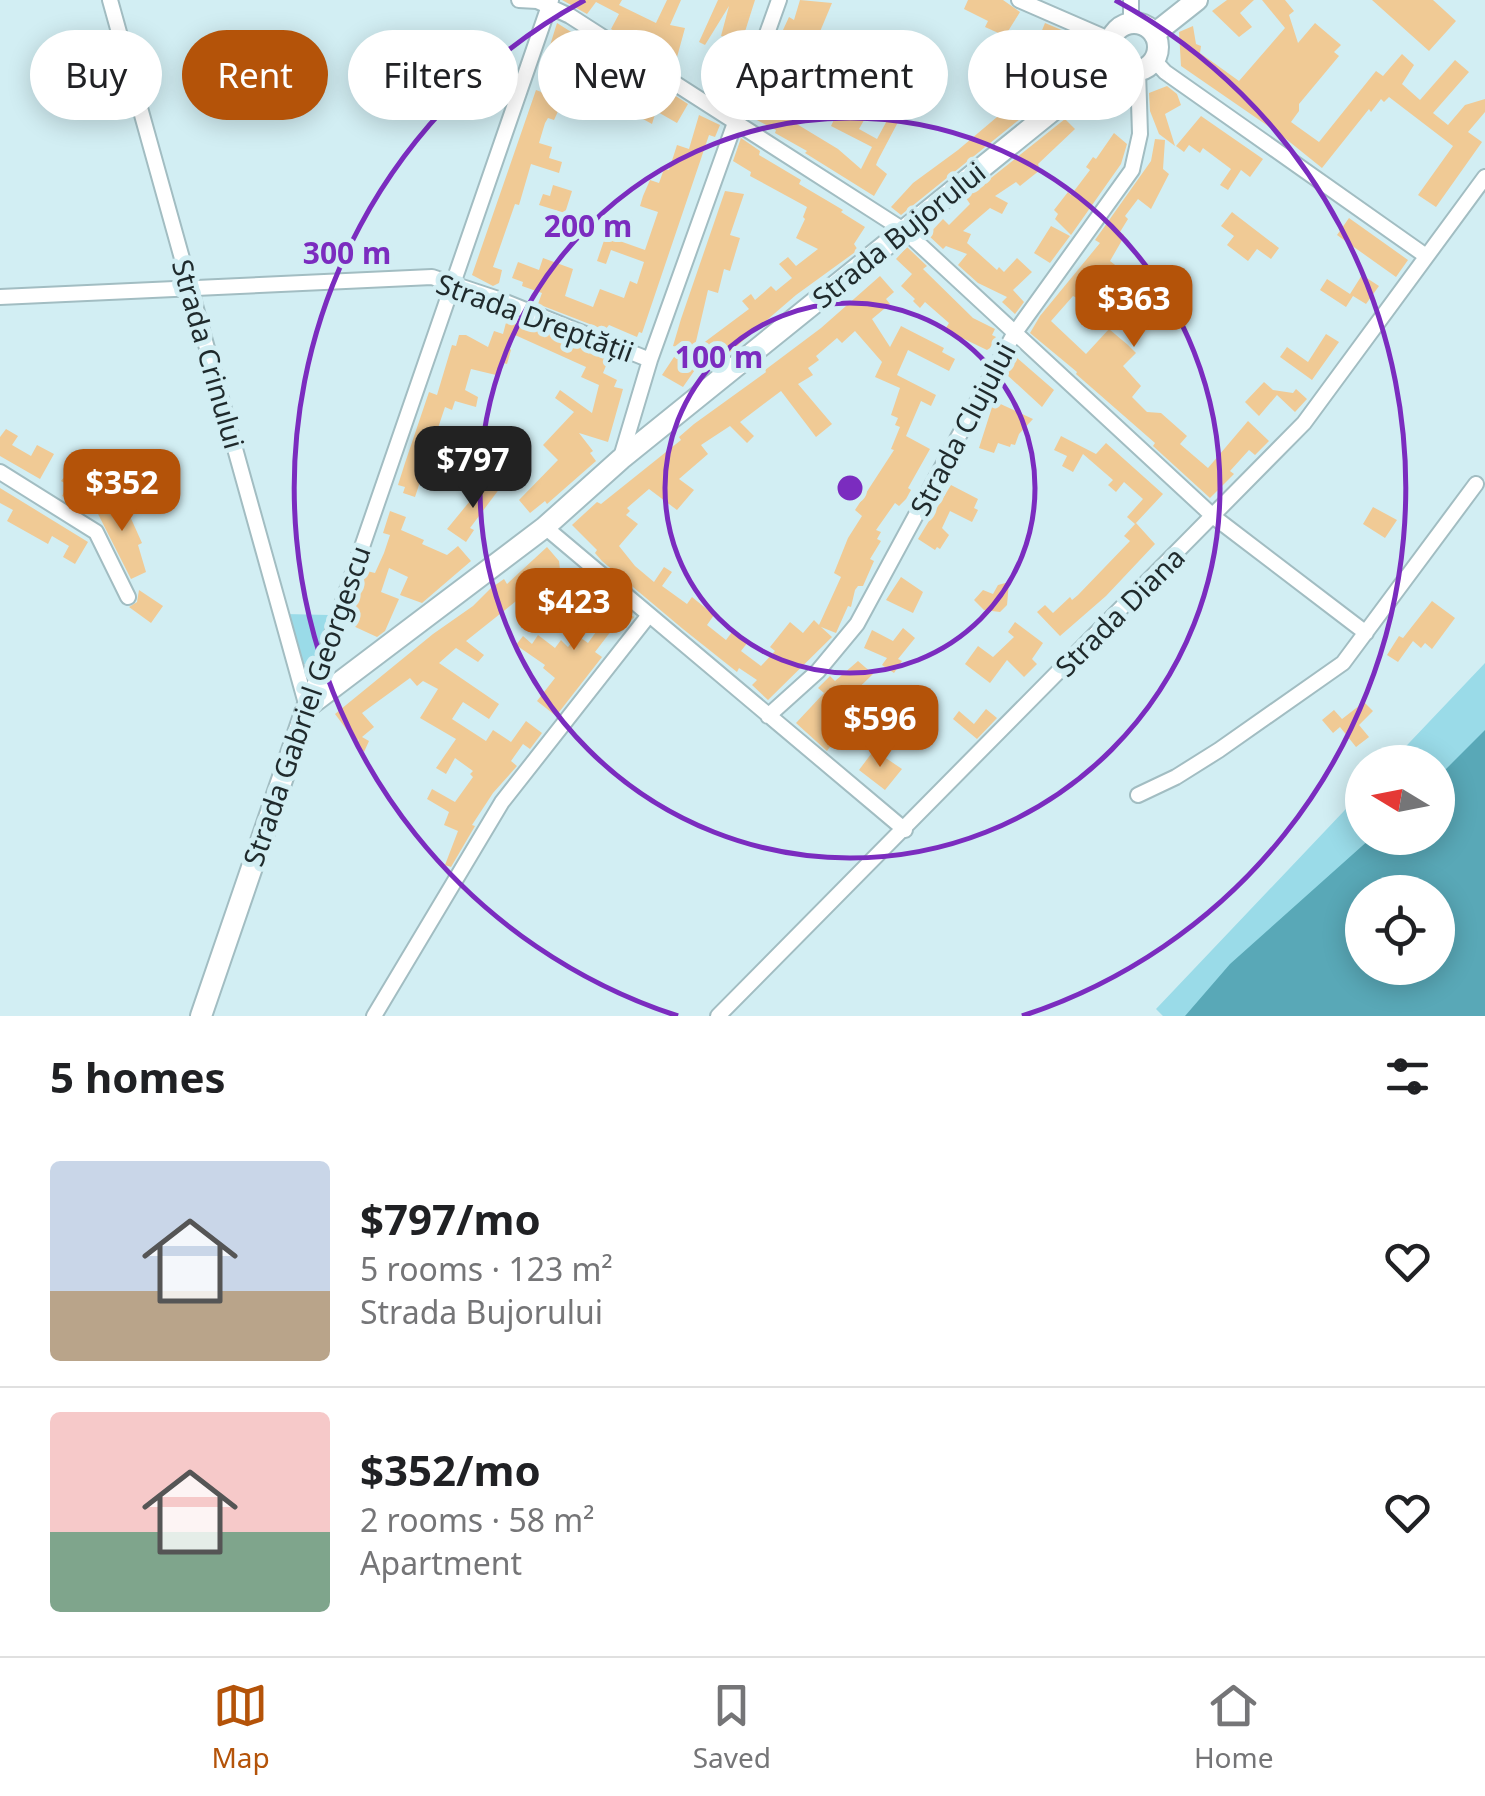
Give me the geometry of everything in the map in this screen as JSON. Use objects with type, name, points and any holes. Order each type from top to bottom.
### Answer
[{"type":"street","name":"Strada Crinului","points":[[110,0],[307,707]]},
{"type":"street","points":[[519,0],[550,2],[905,230],[1214,517],[1366,633]]},
{"type":"street","points":[[620,459],[650,360],[779,0]]},
{"type":"street","points":[[1019,0],[1075,30]]},
{"type":"street","points":[[1131,0],[1131,24]]},
{"type":"street","points":[[1154,34],[1197,0]]},
{"type":"street","name":"Strada Gabriel Georgescu","points":[[201,1016],[550,2]]},
{"type":"street","points":[[1118,30],[1131,24],[1144,26],[1154,34],[1158,47],[1146,66],[1165,72],[1426,256]]},
{"type":"street","name":"Strada Clujului","points":[[768,716],[818,671],[857,624],[1014,334],[1132,170],[1140,134],[1146,66]]},
{"type":"street","name":"Strada Bujorului","points":[[307,707],[545,527],[620,459],[905,230],[1032,120]]},
{"type":"street","name":"Strada Diana","points":[[718,1016],[1214,517],[1326,396],[1485,177]]},
{"type":"street","name":"Strada Dreptății","points":[[0,297],[432,277],[650,360]]},
{"type":"street","points":[[0,472],[96,532],[128,597]]},
{"type":"street","points":[[1138,795],[1176,777],[1343,663],[1476,484]]},
{"type":"street","points":[[545,527],[905,830]]},
{"type":"street","points":[[374,1016],[502,802],[649,615]]},
{"type":"shaded area","points":[[285,614],[329,615],[314,662],[304,664],[300,658]]},
{"type":"shaded area","points":[[1485,663],[1485,1016],[1163,1016],[1156,1009],[1345,810],[1345,855],[1455,855],[1455,745],[1407,745]]},
{"type":"shaded area","points":[[1485,730],[1485,1016],[1185,1016],[1230,964],[1352,855],[1455,855],[1455,760]]},
{"type":"building","points":[[562,0],[622,0],[619,5],[656,23],[667,0],[681,0],[670,25],[685,28],[681,43],[681,30],[613,30],[619,14],[596,2],[587,14]]},
{"type":"building","points":[[718,0],[755,0],[745,30],[723,30],[729,6],[714,30],[704,30]]},
{"type":"building","points":[[800,0],[832,3],[821,30],[783,30],[789,17],[794,20]]},
{"type":"building","points":[[968,0],[1003,0],[1020,12],[1009,30],[992,30],[985,27],[988,21],[964,9]]},
{"type":"building","points":[[1227,0],[1254,0],[1240,13],[1252,27],[1239,37],[1212,11]]},
{"type":"building","points":[[1262,0],[1285,0],[1294,11],[1289,15],[1298,43],[1315,23],[1341,45],[1334,52],[1339,56],[1299,104],[1291,122],[1319,142],[1376,71],[1383,76],[1402,54],[1414,65],[1402,84],[1420,100],[1455,60],[1469,72],[1433,113],[1448,125],[1465,105],[1485,99],[1485,112],[1468,132],[1482,142],[1436,207],[1418,195],[1453,146],[1389,97],[1384,102],[1381,99],[1371,112],[1369,109],[1322,168],[1181,66],[1179,32],[1193,26],[1200,53],[1239,81],[1285,28]]},
{"type":"building","points":[[1372,0],[1433,0],[1456,21],[1429,51]]},
{"type":"building","points":[[1045,23],[1062,30],[1042,30]]},
{"type":"building","points":[[1167,86],[1177,94],[1181,105],[1165,114],[1175,146],[1159,134],[1150,111],[1149,93]]},
{"type":"building","points":[[536,90],[538,120],[547,120],[539,143],[552,147],[549,158],[562,162],[559,173],[531,164],[493,267],[502,270],[499,283],[493,286],[472,275]]},
{"type":"building","points":[[699,115],[701,120],[720,125],[715,137],[709,135],[642,333],[637,337],[609,325],[605,330],[538,304],[542,293],[512,278],[518,262],[539,270],[543,258],[573,269],[565,296],[593,307],[600,289],[624,298],[630,281],[637,284],[644,262],[611,250],[606,264],[597,261],[609,226],[618,229],[614,239],[645,250],[658,212],[640,206],[643,196],[650,180],[659,183],[664,169],[669,170],[677,145],[689,149]]},
{"type":"building","points":[[1201,116],[1263,159],[1250,177],[1241,170],[1228,190],[1220,185],[1231,169],[1203,148],[1200,153],[1189,145],[1184,152],[1176,146]]},
{"type":"building","points":[[757,120],[790,120],[838,149],[861,169],[872,147],[831,126],[834,120],[864,120],[859,129],[877,139],[887,120],[899,120],[876,165],[887,174],[874,196],[775,133],[776,130]]},
{"type":"building","points":[[993,120],[1019,120],[901,215],[891,207],[913,183]]},
{"type":"building","points":[[1064,120],[1075,129],[1038,164],[1040,170],[1020,186],[1016,182],[995,196],[1008,203],[1002,214],[990,208],[963,231],[971,234],[967,243],[997,270],[999,267],[1004,272],[1017,258],[1032,272],[1013,290],[1024,302],[1015,314],[1002,302],[1007,297],[978,283],[958,265],[967,254],[946,246],[943,249],[928,235],[943,219],[949,225],[970,204],[966,198]]},
{"type":"building","points":[[1114,133],[1127,144],[1121,164],[1071,235],[1055,219],[1058,214],[1054,210],[1068,192],[1071,195],[1090,170],[1086,167]]},
{"type":"building","points":[[741,138],[760,151],[759,155],[801,180],[799,184],[865,227],[854,244],[858,250],[796,295],[716,364],[706,354],[683,387],[662,375],[674,357],[681,319],[725,191],[744,194],[730,235],[740,238],[730,271],[724,269],[718,293],[708,290],[694,350],[749,309],[742,301],[751,294],[755,300],[771,286],[776,291],[792,278],[779,264],[788,257],[796,266],[818,249],[796,238],[807,207],[750,176],[751,172],[733,161]]},
{"type":"building","points":[[1155,139],[1165,140],[1163,169],[1169,174],[1151,209],[1138,199],[1125,216],[1128,219],[1120,232],[1124,235],[1110,261],[1119,268],[1112,279],[1105,274],[1088,296],[1073,296],[1051,321],[1086,354],[1109,329],[1128,345],[1136,353],[1123,366],[1141,386],[1132,397],[1147,412],[1161,413],[1187,436],[1180,444],[1208,468],[1248,421],[1269,441],[1255,455],[1249,450],[1230,471],[1234,474],[1210,498],[1153,446],[1155,443],[1030,333],[1100,243],[1095,240],[1151,161]]},
{"type":"building","points":[[553,185],[572,191],[565,213],[539,205],[543,194],[550,196]]},
{"type":"building","points":[[1232,212],[1279,248],[1271,259],[1257,249],[1248,261],[1227,245],[1234,236],[1221,226]]},
{"type":"building","points":[[1349,218],[1408,260],[1396,277],[1337,235]]},
{"type":"building","points":[[1051,226],[1070,236],[1050,263],[1034,253]]},
{"type":"building","points":[[907,247],[927,266],[923,269],[973,318],[995,329],[992,335],[996,337],[990,348],[962,338],[946,328],[949,323],[925,302],[920,308],[913,301],[901,286],[912,274],[896,259]]},
{"type":"building","points":[[1362,275],[1379,286],[1366,304],[1353,296],[1346,307],[1320,290],[1327,279],[1350,294]]},
{"type":"building","points":[[880,276],[894,292],[886,299],[890,304],[872,319],[890,347],[901,326],[944,348],[942,352],[955,359],[949,371],[908,350],[897,375],[936,395],[931,406],[921,401],[906,436],[930,449],[906,499],[899,506],[895,503],[876,530],[881,532],[877,539],[881,541],[870,559],[874,561],[863,586],[855,590],[851,607],[848,606],[836,633],[821,627],[832,637],[768,700],[752,685],[757,680],[739,668],[737,672],[683,629],[602,561],[595,553],[597,550],[572,525],[681,440],[679,437],[694,424],[821,328]],"holes":[[[855,331],[882,362],[875,377],[900,388],[891,415],[898,418],[895,425],[900,427],[891,449],[894,450],[855,510],[862,516],[834,573],[841,577],[819,625],[814,620],[803,633],[790,622],[770,647],[775,651],[761,666],[741,651],[748,642],[732,632],[726,640],[707,625],[714,615],[692,597],[687,604],[662,586],[672,572],[664,567],[654,582],[635,566],[619,546],[638,524],[626,515],[630,511],[627,508],[649,489],[677,510],[694,490],[679,479],[708,454],[701,445],[730,426],[747,443],[754,436],[740,422],[781,391],[816,437],[832,424],[798,384],[813,375],[808,368],[837,338],[842,343]]]},
{"type":"building","points":[[508,315],[610,356],[603,373],[617,380],[614,387],[623,389],[608,442],[579,433],[596,461],[547,504],[545,501],[530,513],[519,500],[558,460],[543,445],[574,412],[555,398],[560,390],[592,413],[599,385],[581,377],[586,367],[515,335],[507,364],[500,362],[496,375],[471,369],[465,390],[478,397],[476,407],[455,401],[452,410],[445,407],[415,497],[403,493],[405,487],[398,485],[405,463],[429,392],[437,395],[452,345],[456,346],[459,335],[466,335],[488,347],[494,331],[503,334]]},
{"type":"building","points":[[1326,334],[1339,342],[1312,380],[1280,357],[1287,347],[1308,362]]},
{"type":"building","points":[[1016,357],[1054,390],[1042,407],[1005,373]]},
{"type":"building","points":[[1264,382],[1273,390],[1293,393],[1296,389],[1307,399],[1295,412],[1277,395],[1259,416],[1245,402]]},
{"type":"building","points":[[994,401],[1033,419],[1015,445],[998,443],[994,453],[979,448]]},
{"type":"building","points":[[6,429],[18,436],[12,445],[31,456],[37,445],[54,454],[40,479],[0,456],[0,437]]},
{"type":"building","points":[[1061,436],[1096,454],[1106,443],[1163,494],[1135,524],[1127,517],[1143,499],[1124,482],[1116,492],[1108,485],[1113,480],[1083,454],[1073,472],[1062,466],[1067,456],[1054,450]]},
{"type":"building","points":[[75,464],[97,472],[76,503],[62,496],[68,485],[61,481]]},
{"type":"building","points":[[488,479],[500,488],[470,528],[474,530],[466,542],[447,529]]},
{"type":"building","points":[[951,485],[978,499],[974,508],[978,510],[972,522],[950,511],[942,528],[949,535],[935,550],[918,539]]},
{"type":"building","points":[[0,488],[88,542],[75,564],[63,557],[69,546],[52,536],[48,544],[7,521],[13,510],[0,503]]},
{"type":"building","points":[[120,494],[142,543],[138,545],[146,572],[131,579],[94,506]]},
{"type":"building","points":[[1373,507],[1397,520],[1385,538],[1363,524]]},
{"type":"building","points":[[390,511],[406,517],[401,530],[424,540],[422,544],[447,555],[458,546],[471,561],[422,603],[400,595],[408,577],[389,568],[381,592],[399,599],[385,631],[377,637],[349,621],[367,571],[375,573],[384,553],[390,535],[383,533]]},
{"type":"building","points":[[1136,523],[1155,544],[1106,596],[1060,636],[1037,612],[1045,605],[1053,613],[1070,597],[1072,600],[1078,595],[1130,541],[1124,536]]},
{"type":"building","points":[[547,547],[569,579],[561,587],[548,579],[536,591],[544,597],[535,610],[520,598],[466,641],[484,655],[478,662],[456,648],[439,663],[499,704],[489,719],[463,702],[452,719],[486,741],[493,730],[511,742],[526,721],[542,733],[530,749],[523,744],[511,761],[517,766],[472,825],[475,826],[451,867],[445,865],[458,831],[444,825],[449,812],[427,799],[432,789],[455,802],[473,777],[473,771],[455,758],[446,774],[436,768],[456,739],[420,718],[438,689],[423,681],[417,686],[410,678],[362,713],[374,727],[362,737],[369,741],[364,752],[357,744],[359,739],[356,742],[335,714],[491,588],[504,579],[507,584]]},
{"type":"building","points":[[901,577],[923,592],[913,613],[886,600]]},
{"type":"building","points":[[1009,582],[1007,605],[1000,612],[984,610],[974,600],[983,590],[993,594],[998,585]]},
{"type":"building","points":[[589,585],[634,617],[624,629],[618,624],[608,635],[595,652],[602,657],[556,716],[537,701],[555,678],[543,668],[545,665],[516,645],[523,636],[532,644],[538,635],[555,648],[561,640],[568,647],[577,635],[588,643],[606,618],[580,597]]},
{"type":"building","points":[[139,590],[163,606],[151,623],[129,607],[137,602]]},
{"type":"building","points":[[1432,601],[1455,618],[1432,649],[1425,643],[1421,648],[1413,641],[1398,662],[1387,655],[1399,636],[1403,638]]},
{"type":"building","points":[[1015,622],[1043,643],[1032,659],[1037,664],[1024,677],[1007,660],[990,683],[965,664],[978,646],[993,657],[1014,637],[1008,632]]},
{"type":"building","points":[[903,628],[915,638],[898,659],[902,661],[894,673],[882,665],[887,658],[864,648],[872,630],[893,641]]},
{"type":"building","points":[[858,661],[873,674],[839,707],[856,720],[848,730],[852,733],[847,741],[838,736],[827,751],[796,723],[824,693],[818,688],[830,676],[835,681]]},
{"type":"building","points":[[1364,702],[1373,711],[1359,725],[1369,737],[1354,745],[1340,727],[1333,733],[1322,720],[1334,710],[1342,719]]},
{"type":"building","points":[[986,709],[997,718],[977,739],[953,719],[959,711],[974,724]]},
{"type":"building","points":[[874,750],[902,769],[885,790],[859,770]]}]
